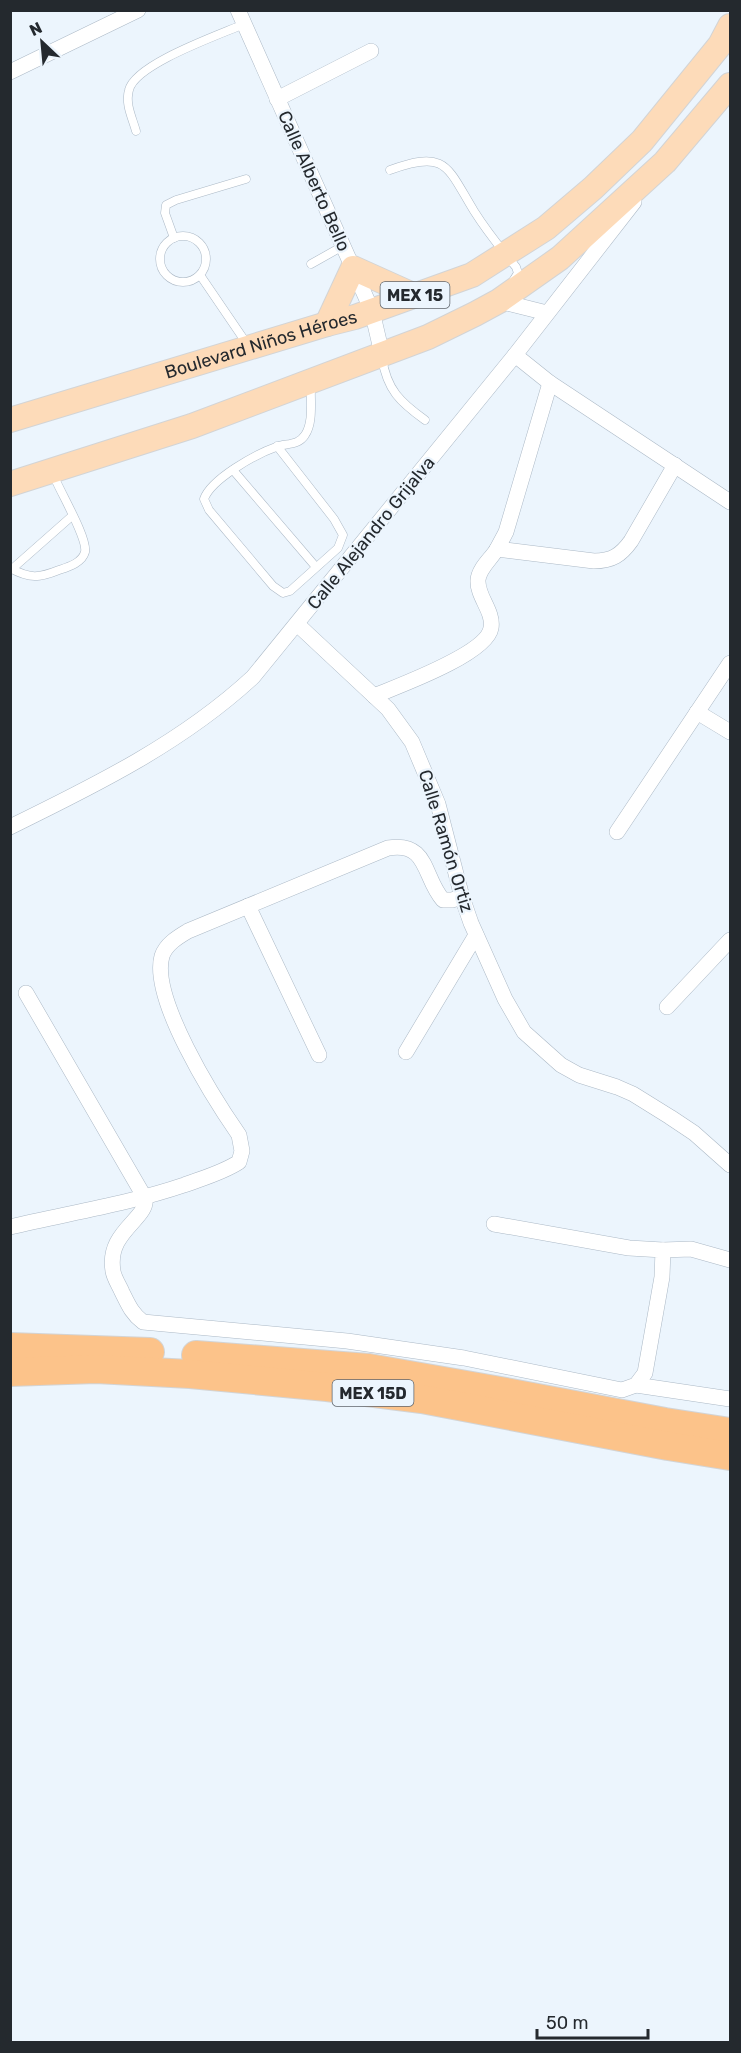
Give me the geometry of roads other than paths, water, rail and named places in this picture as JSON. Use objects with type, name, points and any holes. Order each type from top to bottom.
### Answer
[{"type":"highway","name":"MEX 15D","points":[[10,1347],[106,1349],[369,1368],[730,1432]]},
{"type":"highway","name":"MEX 15D","points":[[10,1372],[96,1369],[190,1374],[327,1387],[422,1399],[730,1456]]},
{"type":"main road","name":"Boulevard Niños Héroes","points":[[10,420],[372,311],[472,275],[546,228],[593,188],[642,141],[714,53],[730,26]]},
{"type":"main road","name":"MEX 15","points":[[10,484],[192,426],[428,337],[499,301],[560,258],[665,162],[730,85]]},
{"type":"main road","points":[[327,324],[353,268],[413,296]]},
{"type":"street","points":[[10,72],[138,10]]},
{"type":"street","name":"Calle Alberto Bello","points":[[241,17],[372,311],[382,354]]},
{"type":"street","points":[[277,99],[371,51]]},
{"type":"street","name":"Calle Alejandro Grijalva","points":[[10,827],[129,766],[206,717],[253,677],[515,355],[665,162]]},
{"type":"street","points":[[499,301],[547,313]]},
{"type":"street","points":[[515,355],[550,382],[730,502]]},
{"type":"street","points":[[374,696],[466,654],[482,643],[489,634],[492,626],[490,616],[478,580],[480,572],[506,532],[550,382]]},
{"type":"street","points":[[497,549],[594,561],[615,558],[631,541],[675,465]]},
{"type":"street","name":"Calle Ramón Ortiz","points":[[297,624],[374,696],[400,724],[412,742],[438,804],[462,897],[476,934],[406,1052]]},
{"type":"street","points":[[617,832],[730,663]]},
{"type":"street","points":[[698,712],[730,732]]},
{"type":"street","points":[[10,1227],[145,1198],[211,1176],[239,1162],[242,1151],[239,1135],[178,1031],[164,991],[160,966],[162,953],[172,941],[188,930],[388,848],[407,849],[421,857],[443,900],[462,897]]},
{"type":"street","points":[[248,906],[319,1055]]},
{"type":"street","points":[[476,934],[515,1019],[540,1048],[561,1065],[579,1075],[617,1087],[670,1117],[694,1133],[730,1165]]},
{"type":"street","points":[[668,1007],[730,940]]},
{"type":"street","points":[[26,993],[145,1198],[146,1203],[142,1211],[119,1236],[112,1262],[113,1273],[134,1315],[143,1322],[347,1341],[464,1358],[622,1390],[636,1385],[730,1399]]},
{"type":"street","points":[[494,1224],[629,1248],[691,1249],[730,1260]]},
{"type":"street","points":[[636,1385],[645,1373],[662,1276],[663,1250]]},
{"type":"lane","points":[[136,131],[128,103],[129,88],[137,76],[151,65],[241,17]]},
{"type":"lane","points":[[390,170],[424,160],[448,168],[475,212],[516,267],[517,278],[503,292],[499,301]]},
{"type":"lane","points":[[174,238],[165,213],[166,205],[246,179]]},
{"type":"lane","points":[[183,236],[199,243],[206,259],[205,268],[200,275],[183,282],[175,281],[167,276],[160,260],[166,243],[183,236]]},
{"type":"lane","points":[[311,264],[342,246]]},
{"type":"lane","points":[[200,275],[250,348]]},
{"type":"lane","points":[[382,354],[385,376],[392,389],[400,400],[425,420]]},
{"type":"lane","points":[[277,446],[339,525],[344,535],[338,548],[290,591],[283,593],[273,586],[206,505],[204,499],[207,491],[233,470],[277,446],[298,442],[307,431],[310,420],[310,381]]},
{"type":"lane","points":[[233,470],[316,567]]},
{"type":"lane","points":[[51,471],[83,537],[86,550],[76,563],[36,577],[26,576],[11,569],[72,516]]}]
